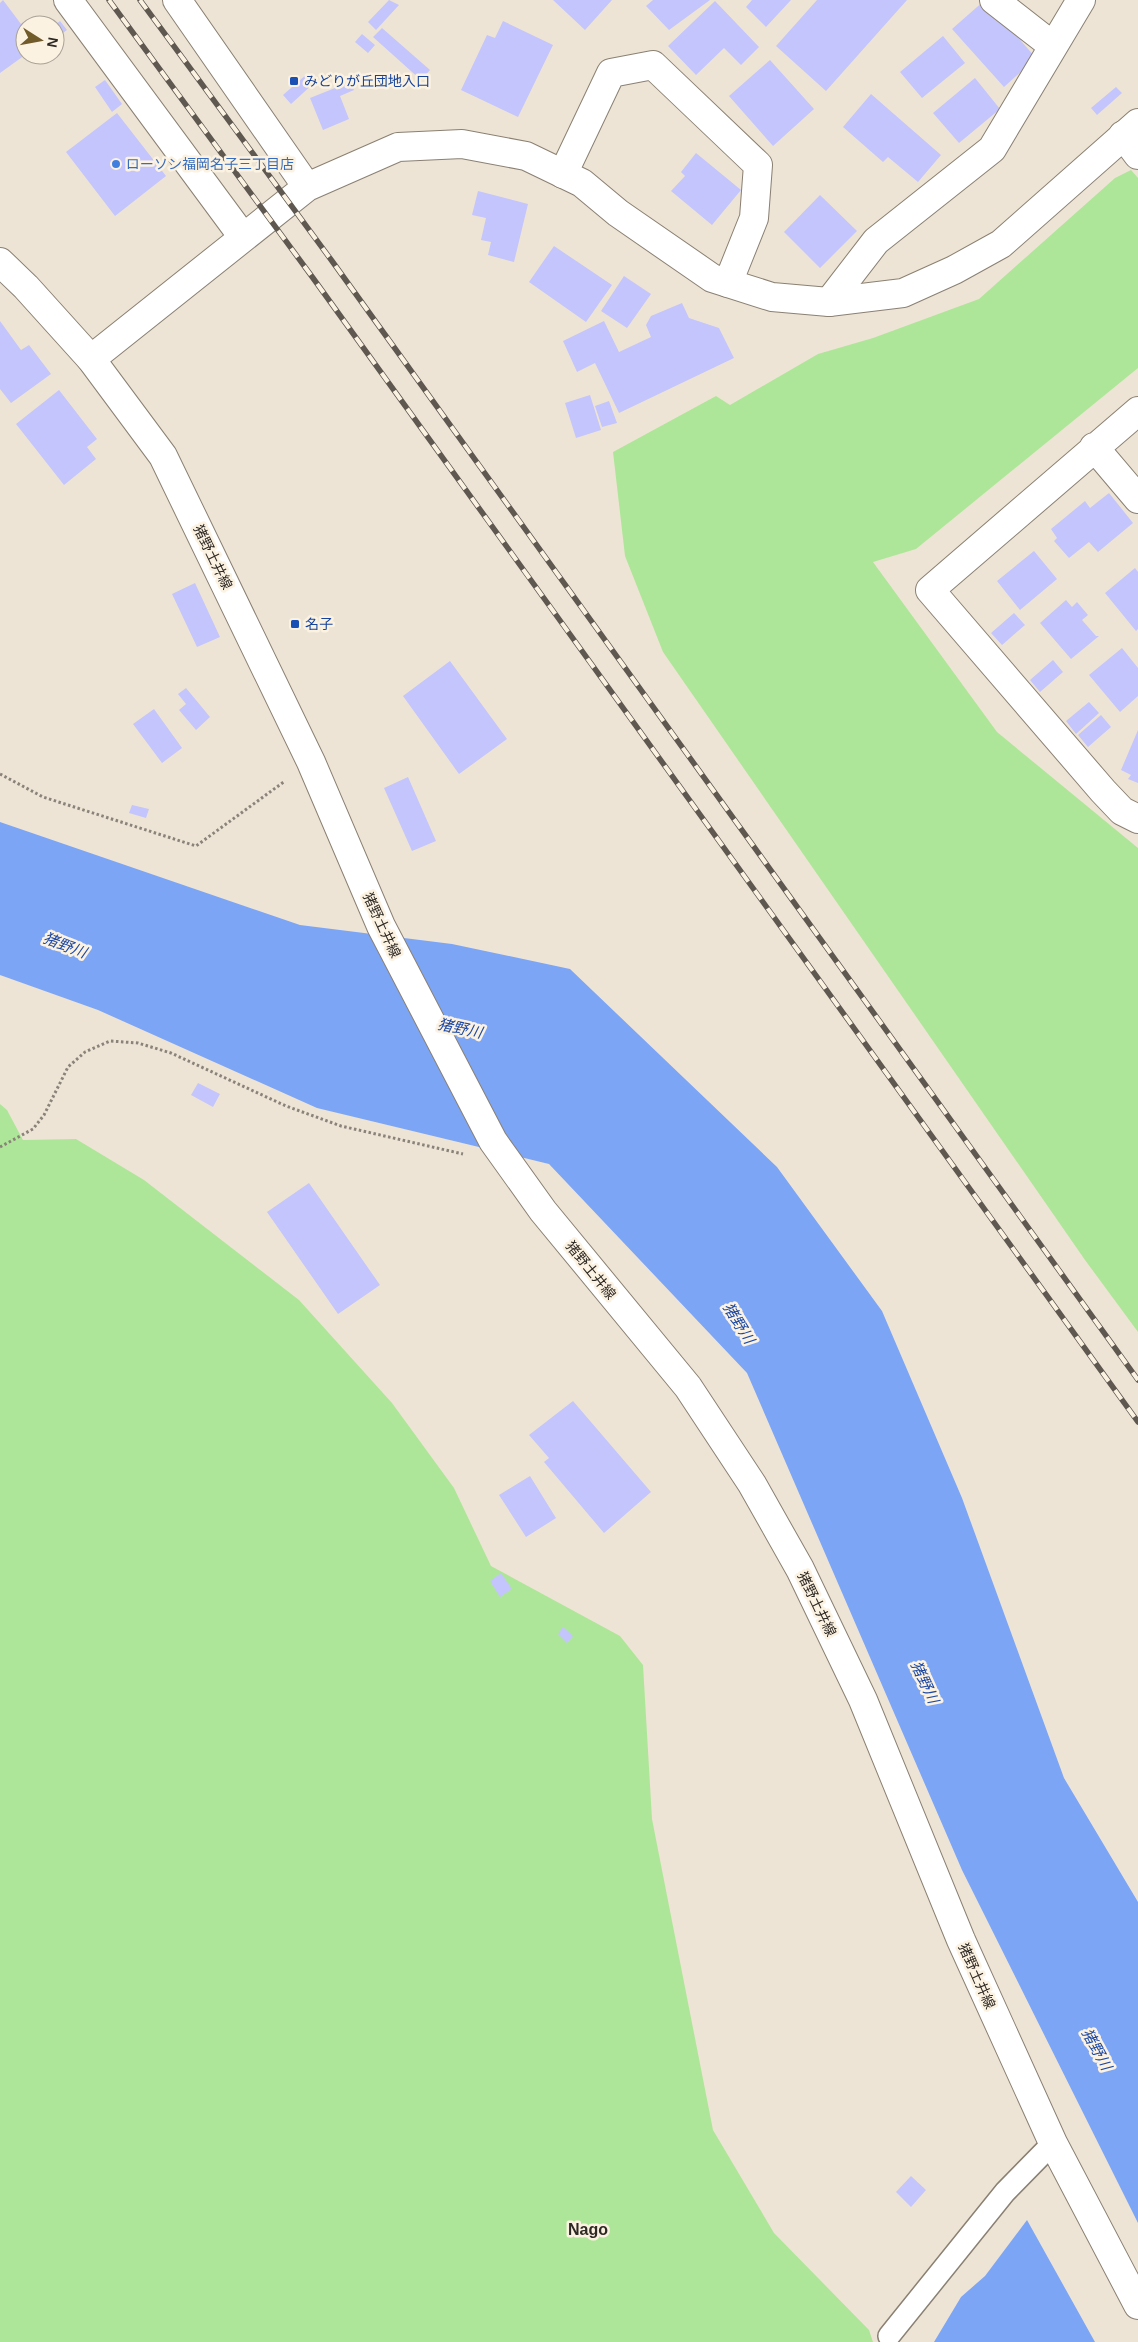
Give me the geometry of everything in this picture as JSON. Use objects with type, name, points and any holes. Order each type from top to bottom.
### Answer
[{"type":"street","points":[[68,0],[243,237]]},
{"type":"street","points":[[177,0],[307,187]]},
{"type":"street","points":[[994,0],[1053,46]]},
{"type":"street","points":[[829,302],[876,241],[992,150],[1081,0]]},
{"type":"street","points":[[563,174],[611,73],[653,65],[758,165],[754,218],[728,283]]},
{"type":"street","points":[[91,358],[307,187],[398,147],[462,144],[526,156],[582,183],[618,213],[702,272],[728,283],[772,297],[829,302],[904,293],[954,270],[1002,244],[1133,138]]},
{"type":"street","name":"猪野土井線","points":[[0,262],[26,287],[91,358],[163,456],[311,762],[381,926],[499,1150],[543,1210],[688,1387],[752,1484],[800,1569],[863,1700],[961,1940],[1053,2143],[1138,2306]]},
{"type":"street","points":[[1138,411],[930,590],[1103,791],[1122,811],[1138,819]]},
{"type":"street","points":[[1094,447],[1138,499]]},
{"type":"lane","points":[[889,2336],[1006,2192],[1053,2143]]},
{"type":"path","points":[[0,774],[43,797],[196,846],[311,762]]},
{"type":"path","points":[[0,1147],[33,1129],[39,1122],[68,1067],[85,1052],[110,1041],[138,1043],[171,1053],[270,1099],[341,1126],[460,1154],[499,1150]]},
{"type":"green space","points":[[1131,170],[1138,178],[1138,368],[916,549],[873,562],[997,732],[1138,848],[1138,1332],[1085,1260],[663,652],[625,556],[613,452],[716,396],[730,405],[818,354],[873,338],[979,299],[1115,178]]},
{"type":"green space","points":[[0,1104],[7,1110],[23,1140],[76,1139],[144,1180],[299,1300],[392,1403],[454,1488],[491,1566],[620,1636],[643,1665],[652,1819],[713,2130],[774,2233],[869,2330],[873,2342],[0,2342]]},
{"type":"water","name":"猪野川","points":[[0,822],[300,925],[452,944],[570,969],[777,1167],[882,1311],[962,1498],[1064,1778],[1138,1902],[1138,2223],[962,1870],[747,1373],[549,1164],[317,1108],[98,1010],[0,975]]},
{"type":"water","points":[[1027,2220],[1095,2342],[934,2342],[961,2297],[985,2276]]},
{"type":"building","points":[[3,0],[15,16],[15,62],[0,73],[0,3]]},
{"type":"building","points":[[389,0],[399,5],[376,30],[368,22]]},
{"type":"building","points":[[553,0],[612,0],[585,30]]},
{"type":"building","points":[[653,0],[710,0],[669,30],[646,6]]},
{"type":"building","points":[[752,0],[791,0],[766,27],[746,7]]},
{"type":"building","points":[[817,0],[907,0],[826,91],[776,46]]},
{"type":"building","points":[[985,0],[1036,58],[1004,87],[952,29]]},
{"type":"building","points":[[715,1],[759,47],[741,65],[724,48],[696,75],[668,46]]},
{"type":"building","points":[[503,21],[553,45],[518,117],[461,90],[487,35],[495,38]]},
{"type":"building","points":[[382,28],[430,70],[421,80],[373,37]]},
{"type":"building","points":[[362,34],[375,45],[368,53],[355,42]]},
{"type":"building","points":[[943,36],[965,63],[922,98],[900,72]]},
{"type":"building","points":[[770,60],[814,109],[773,146],[729,96]]},
{"type":"building","points":[[307,74],[314,83],[291,104],[283,95]]},
{"type":"building","points":[[975,78],[1000,109],[959,143],[933,113]]},
{"type":"building","points":[[105,80],[122,104],[112,112],[95,87]]},
{"type":"building","points":[[350,82],[354,90],[340,96],[349,119],[323,130],[310,98]]},
{"type":"building","points":[[1116,87],[1122,93],[1097,115],[1091,108]]},
{"type":"building","points":[[871,94],[941,155],[918,182],[888,157],[883,162],[843,127]]},
{"type":"building","name":"ローソン福岡名子三丁目店","points":[[117,113],[166,176],[115,216],[66,152]]},
{"type":"building","points":[[696,153],[741,190],[712,225],[671,191],[685,176],[681,172]]},
{"type":"building","points":[[478,191],[528,204],[514,262],[488,255],[491,242],[481,240],[486,218],[472,215]]},
{"type":"building","points":[[820,195],[857,231],[820,268],[784,232]]},
{"type":"building","points":[[554,246],[612,285],[586,322],[529,282]]},
{"type":"building","points":[[624,276],[651,294],[627,328],[601,311]]},
{"type":"building","points":[[682,303],[689,318],[719,328],[734,358],[619,413],[595,363],[577,372],[563,341],[604,321],[619,352],[651,337],[646,325],[651,316]]},
{"type":"building","points":[[0,321],[21,350],[29,345],[51,374],[11,403],[0,389]]},
{"type":"building","points":[[59,390],[97,439],[87,447],[96,459],[64,485],[16,424]]},
{"type":"building","points":[[590,395],[601,430],[576,438],[565,403]]},
{"type":"building","points":[[609,401],[617,423],[602,427],[595,406]]},
{"type":"building","points":[[1109,493],[1133,523],[1098,552],[1089,542],[1069,558],[1054,541],[1057,538],[1051,529],[1085,501],[1090,508]]},
{"type":"building","points":[[1034,551],[1057,579],[1020,610],[997,581]]},
{"type":"building","points":[[1135,568],[1138,572],[1138,629],[1136,631],[1105,593]]},
{"type":"building","points":[[195,583],[220,637],[197,647],[172,594]]},
{"type":"building","points":[[1066,600],[1072,607],[1077,602],[1088,615],[1082,620],[1096,636],[1099,636],[1071,659],[1040,623]]},
{"type":"building","points":[[1014,613],[1025,625],[1002,645],[991,633]]},
{"type":"building","points":[[1122,648],[1138,668],[1138,696],[1120,712],[1089,675]]},
{"type":"building","points":[[1053,660],[1063,672],[1040,692],[1030,680]]},
{"type":"building","points":[[450,661],[507,739],[459,774],[403,696]]},
{"type":"building","points":[[186,688],[210,717],[196,730],[179,710],[186,704],[178,694]]},
{"type":"building","points":[[1089,702],[1099,713],[1076,734],[1066,721]]},
{"type":"building","points":[[154,709],[182,748],[162,763],[133,724]]},
{"type":"building","points":[[1101,715],[1111,727],[1088,747],[1078,735]]},
{"type":"building","points":[[1138,730],[1138,783],[1128,779],[1131,775],[1121,770]]},
{"type":"building","points":[[408,777],[436,841],[412,851],[384,788]]},
{"type":"building","points":[[132,805],[149,809],[146,818],[129,813]]},
{"type":"building","points":[[198,1083],[220,1094],[213,1107],[191,1095]]},
{"type":"building","points":[[309,1183],[380,1285],[338,1314],[267,1212]]},
{"type":"building","points":[[573,1401],[651,1492],[604,1533],[544,1462],[549,1458],[529,1435]]},
{"type":"building","points":[[530,1476],[556,1518],[526,1537],[499,1495]]},
{"type":"building","points":[[501,1573],[512,1589],[500,1597],[490,1581]]},
{"type":"building","points":[[563,1627],[573,1636],[567,1643],[558,1634]]},
{"type":"building","points":[[911,2176],[926,2190],[911,2207],[896,2192]]},
{"type":"railway","points":[[109,0],[313,278],[1138,1422]]},
{"type":"railway","points":[[140,0],[332,261],[1138,1380]]},
{"type":"place","name":"みどりが丘団地入口","points":[[294,81]]},
{"type":"place","name":"ローソン福岡名子三丁目店","points":[[116,164]]},
{"type":"place","name":"名子","points":[[295,624]]},
{"type":"district","name":"Nago","points":[[588,2229]]}]
